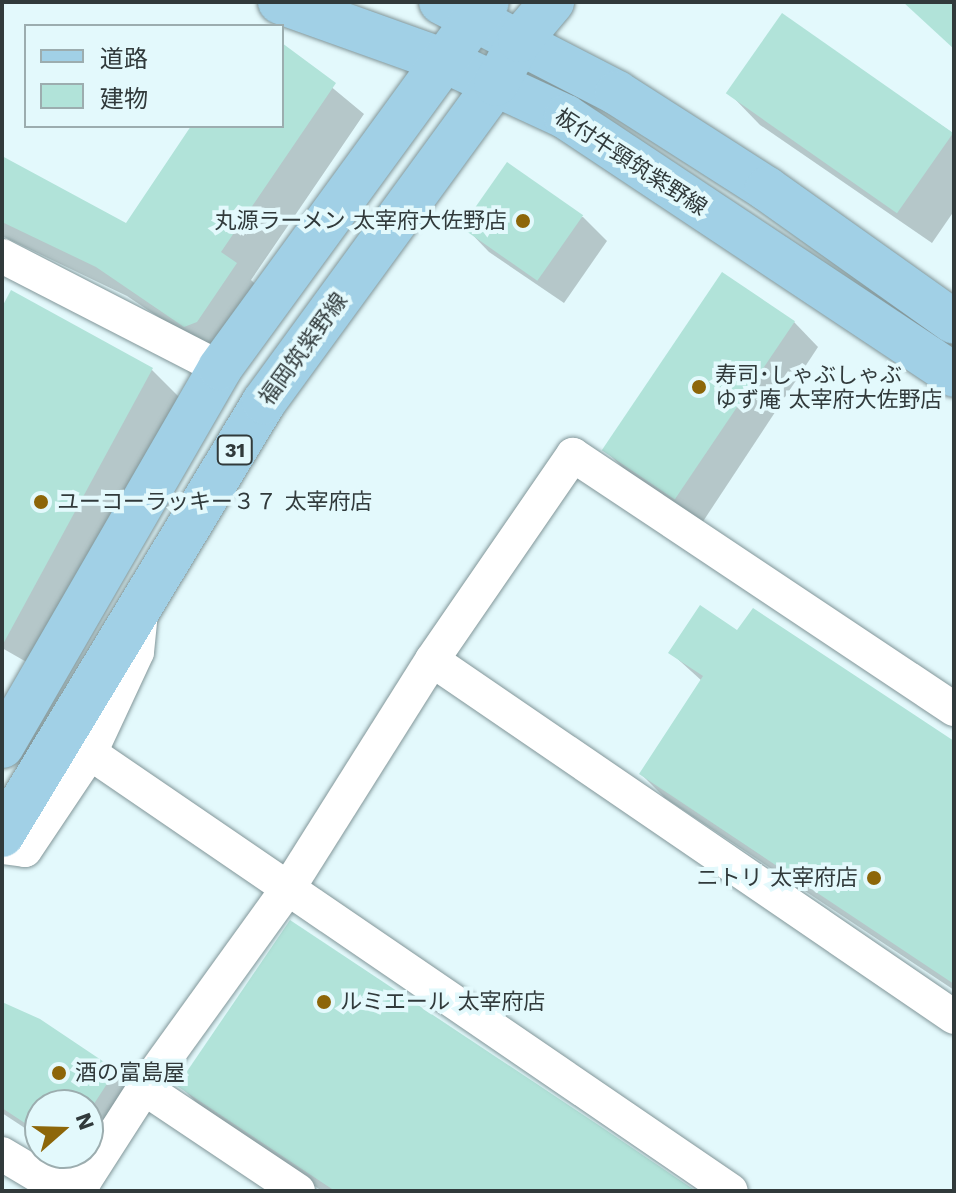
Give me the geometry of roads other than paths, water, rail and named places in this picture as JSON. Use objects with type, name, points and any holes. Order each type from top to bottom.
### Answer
[{"type":"main road","name":"板付牛頸筑紫野線","points":[[280,2],[445,61],[566,117],[954,375]]},
{"type":"main road","name":"福岡筑紫野線","points":[[2,835],[264,402],[496,84],[520,40],[552,2]]},
{"type":"main road","name":"31","points":[[2,746],[220,368],[445,61],[468,7]]},
{"type":"main road","points":[[468,7],[520,40],[617,93],[767,189],[954,322]]},
{"type":"street","points":[[2,256],[220,368]]},
{"type":"street","points":[[2,1154],[49,1182],[85,1180],[144,1088],[289,887],[432,660],[573,455],[954,709]]},
{"type":"street","points":[[2,847],[25,850],[90,753],[137,652],[142,604]]},
{"type":"street","points":[[432,660],[954,1017]]},
{"type":"street","points":[[90,753],[731,1191]]},
{"type":"street","points":[[144,1088],[298,1191]]},
{"type":"place","name":"丸源ラーメン 太宰府大佐野店","points":[[523,221]]},
{"type":"place","name":"寿司･しゃぶしゃぶ ゆず庵 太宰府大佐野店","points":[[699,387]]},
{"type":"place","name":"ユーコーラッキー３７ 太宰府店","points":[[41,502]]},
{"type":"place","name":"ニトリ 太宰府店","points":[[874,878]]},
{"type":"place","name":"ルミエール 太宰府店","points":[[324,1002]]},
{"type":"place","name":"酒の富島屋","points":[[59,1073]]}]
